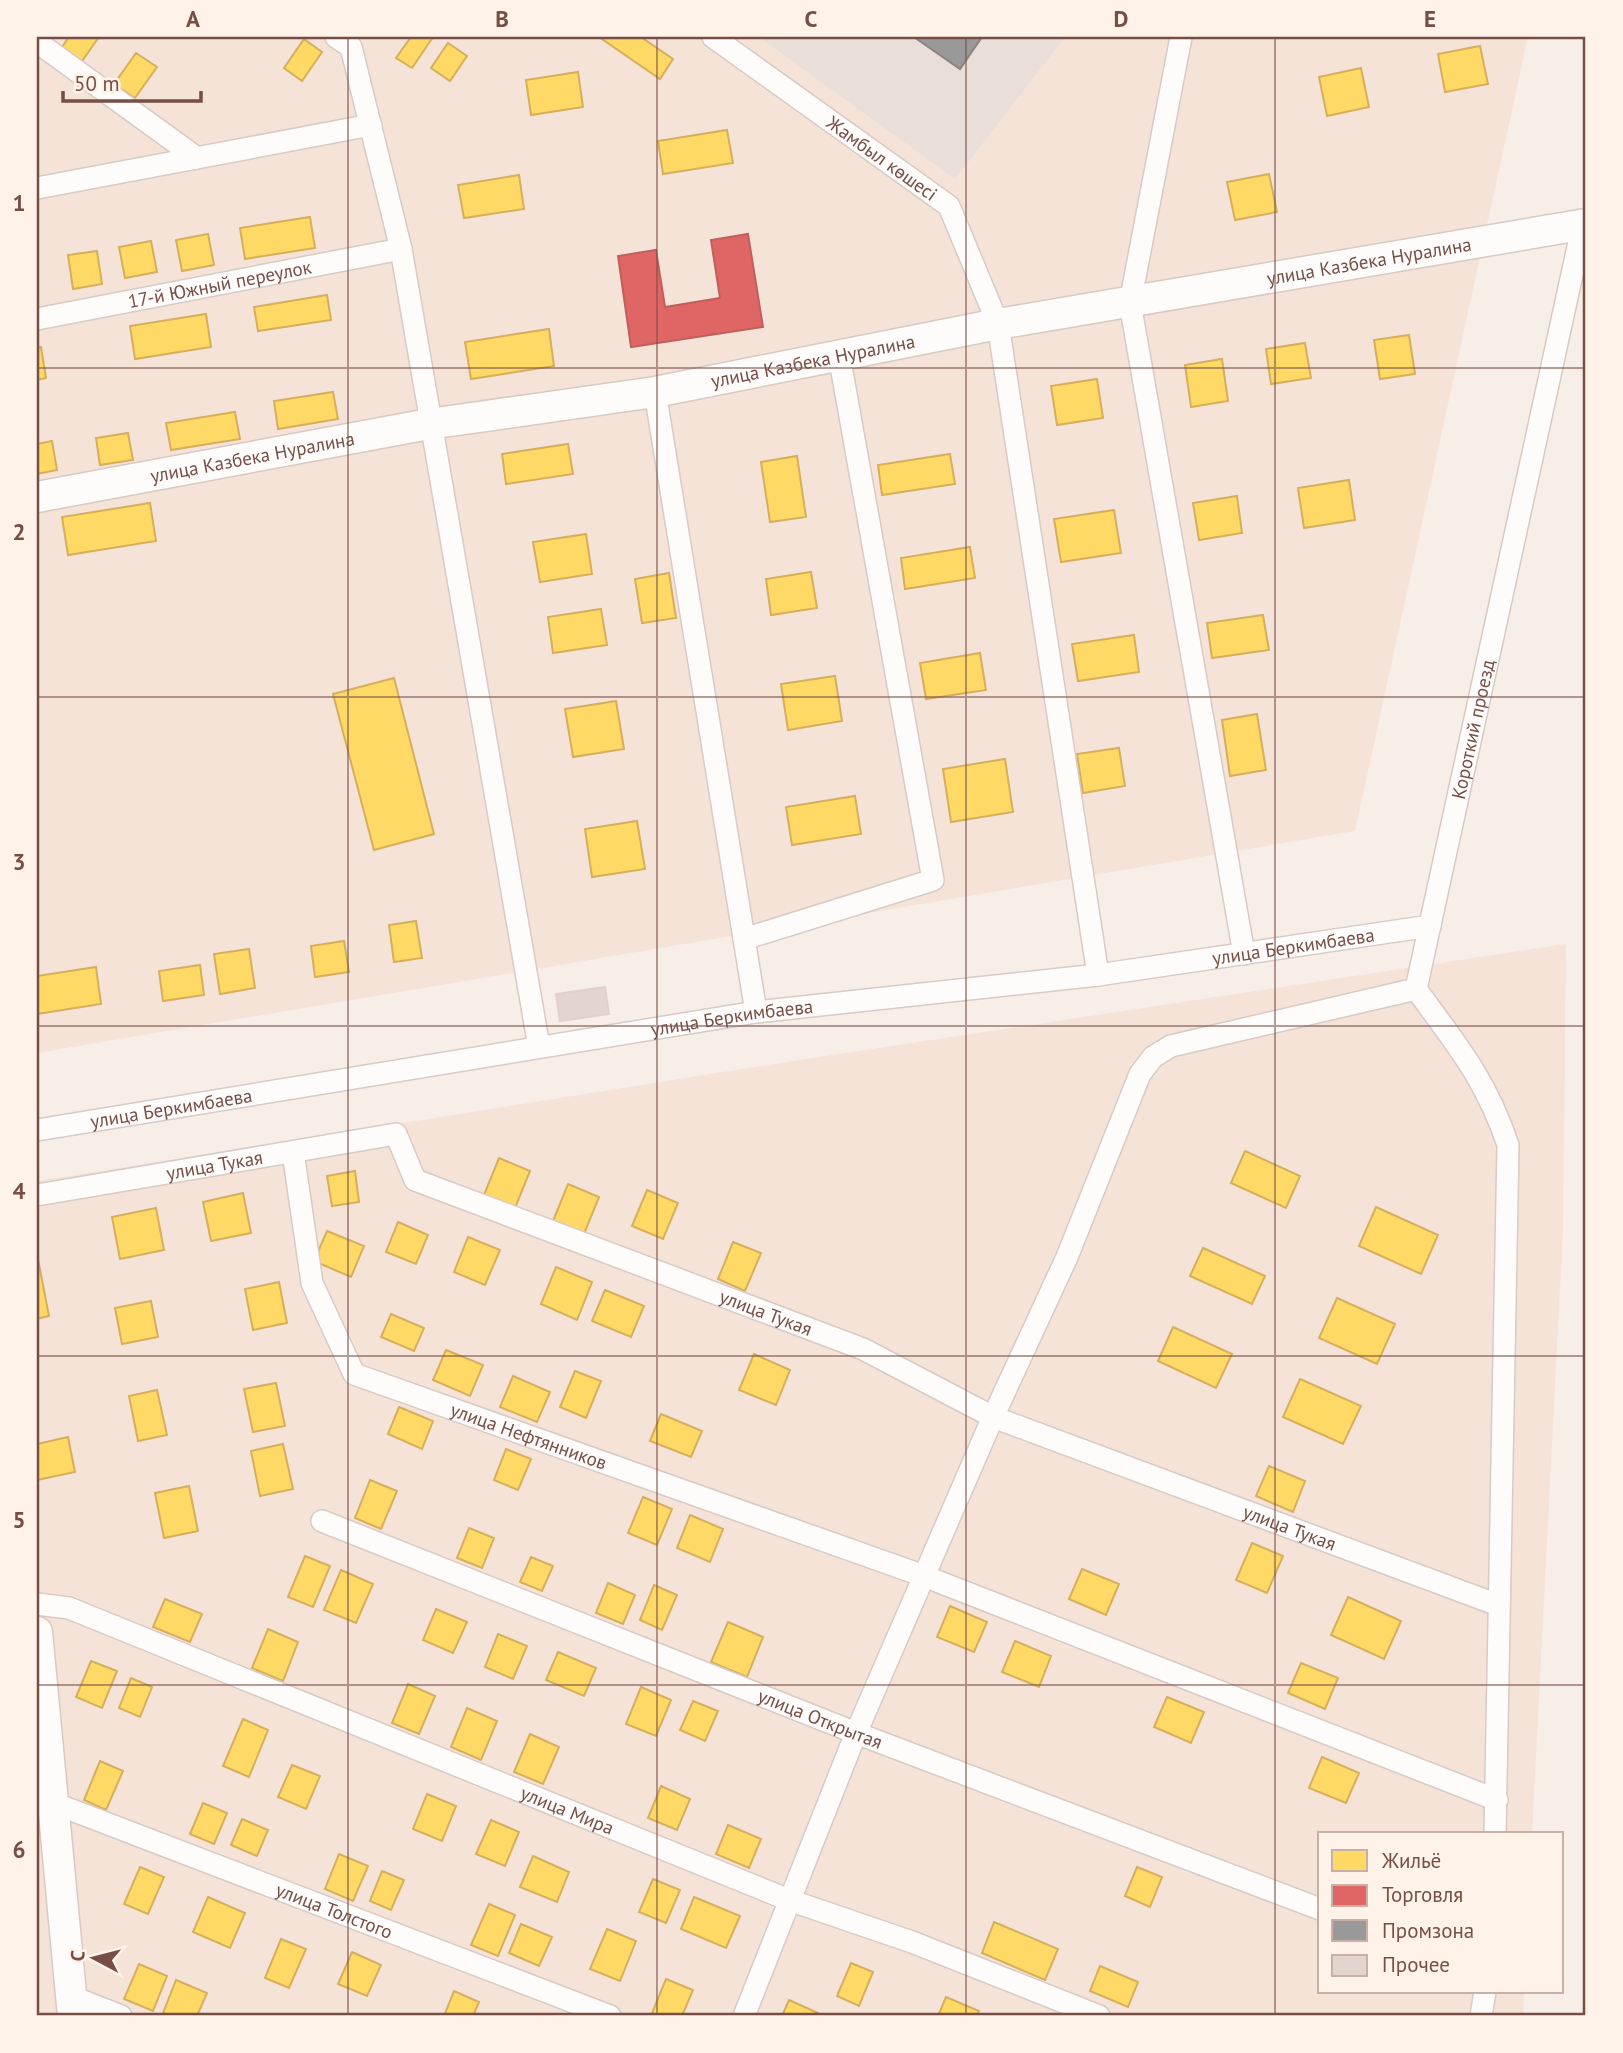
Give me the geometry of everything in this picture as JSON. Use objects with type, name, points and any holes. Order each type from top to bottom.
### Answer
[{"type":"street","name":"Жамбыл көшесі","points":[[713,37],[949,206],[998,324],[1098,975]]},
{"type":"street","points":[[1181,37],[1130,303],[1244,954]]},
{"type":"street","points":[[37,42],[197,158]]},
{"type":"street","points":[[344,42],[371,125],[401,249],[429,424],[539,1047]]},
{"type":"street","points":[[37,188],[371,125]]},
{"type":"street","name":"улица Казбека Нуралина","points":[[37,497],[429,424],[655,392],[998,324],[1585,224]]},
{"type":"street","name":"Короткий проезд","points":[[1416,989],[1585,224]]},
{"type":"street","name":"17-й Южный переулок","points":[[37,319],[401,249]]},
{"type":"street","points":[[744,939],[933,880],[839,355]]},
{"type":"street","points":[[655,392],[756,1012]]},
{"type":"street","name":"улица Беркимбаева","points":[[37,1130],[756,1012],[1098,975],[1430,926]]},
{"type":"street","points":[[744,2016],[856,1733],[993,1417],[1067,1257],[1140,1074],[1153,1057],[1171,1046],[1416,989],[1478,1073],[1494,1105],[1508,1145],[1495,1832]]},
{"type":"street","name":"улица Тукая","points":[[37,1195],[396,1134],[415,1180],[863,1349],[993,1417],[1498,1605]]},
{"type":"street","name":"улица Нефтянников","points":[[293,1152],[312,1283],[354,1374],[924,1576],[1497,1800]]},
{"type":"street","name":"улица Открытая","points":[[321,1521],[856,1733],[1318,1908]]},
{"type":"street","name":"улица Мира","points":[[37,1604],[69,1608],[789,1900],[912,1942],[1099,2016]]},
{"type":"street","points":[[37,1632],[72,2006],[121,2016]]},
{"type":"street","name":"улица Толстого","points":[[55,1804],[610,2016]]},
{"type":"street","points":[[1480,2016],[1485,1994]]},
{"type":"shaded area","points":[[37,37],[1528,37],[1355,831],[37,1053]]},
{"type":"shaded area","points":[[759,37],[1065,37],[955,179]]},
{"type":"shaded area","points":[[1566,944],[1563,1230],[1532,1832],[1318,1832],[1318,1994],[1524,1994],[1523,2016],[37,2016],[37,1181],[799,1060]]},
{"type":"building: Жильё","points":[[69,37],[99,37],[82,61],[62,47]]},
{"type":"building: Жильё","points":[[411,37],[433,37],[412,68],[396,58]]},
{"type":"building: Жильё","points":[[599,37],[641,37],[673,59],[660,79]]},
{"type":"building: Жильё","points":[[304,39],[322,52],[302,81],[284,68]]},
{"type":"building: Жильё","points":[[448,43],[467,56],[450,81],[431,68]]},
{"type":"building: Жильё","points":[[1480,46],[1488,84],[1445,92],[1438,54]]},
{"type":"building: Жильё","points":[[136,53],[157,67],[135,98],[114,84]]},
{"type":"building: Жильё","points":[[1361,68],[1369,107],[1327,116],[1319,77]]},
{"type":"building: Жильё","points":[[578,72],[583,107],[531,115],[526,80]]},
{"type":"building: Жильё","points":[[727,130],[733,163],[663,174],[658,141]]},
{"type":"building: Жильё","points":[[1269,174],[1277,212],[1235,220],[1227,182]]},
{"type":"building: Жильё","points":[[519,175],[524,209],[464,218],[458,185]]},
{"type":"building: Жильё","points":[[310,217],[315,248],[245,259],[240,228]]},
{"type":"building: Жильё","points":[[208,234],[214,265],[182,271],[176,240]]},
{"type":"building: Жильё","points":[[151,241],[157,272],[125,278],[119,247]]},
{"type":"building: Жильё","points":[[97,251],[102,284],[73,289],[68,255]]},
{"type":"building: Жильё","points":[[327,295],[331,320],[258,331],[254,307]]},
{"type":"building: Жильё","points":[[206,314],[211,347],[135,359],[130,326]]},
{"type":"building: Жильё","points":[[549,329],[554,366],[471,379],[465,342]]},
{"type":"building: Жильё","points":[[1409,335],[1415,374],[1380,379],[1374,340]]},
{"type":"building: Жильё","points":[[1305,343],[1311,378],[1271,384],[1266,349]]},
{"type":"building: Жильё","points":[[41,347],[46,378],[37,380],[37,348]]},
{"type":"building: Жильё","points":[[1222,359],[1228,401],[1191,407],[1185,365]]},
{"type":"building: Жильё","points":[[1097,379],[1103,418],[1057,425],[1051,386]]},
{"type":"building: Жильё","points":[[333,392],[338,419],[278,429],[274,401]]},
{"type":"building: Жильё","points":[[235,412],[240,439],[171,450],[166,423]]},
{"type":"building: Жильё","points":[[128,433],[133,460],[100,465],[96,438]]},
{"type":"building: Жильё","points":[[52,441],[57,470],[37,474],[37,444]]},
{"type":"building: Жильё","points":[[568,444],[573,474],[506,484],[502,454]]},
{"type":"building: Жильё","points":[[950,454],[955,484],[882,495],[878,465]]},
{"type":"building: Жильё","points":[[797,456],[806,517],[770,522],[761,462]]},
{"type":"building: Жильё","points":[[1349,480],[1355,520],[1304,528],[1298,488]]},
{"type":"building: Жильё","points":[[1237,496],[1242,533],[1199,540],[1193,503]]},
{"type":"building: Жильё","points":[[150,503],[156,541],[68,555],[62,517]]},
{"type":"building: Жильё","points":[[1114,510],[1121,553],[1061,562],[1054,519]]},
{"type":"building: Жильё","points":[[586,534],[592,574],[540,582],[533,542]]},
{"type":"building: Жильё","points":[[970,547],[975,578],[905,589],[901,558]]},
{"type":"building: Жильё","points":[[811,572],[817,608],[771,615],[766,579]]},
{"type":"building: Жильё","points":[[669,573],[676,618],[642,623],[635,579]]},
{"type":"building: Жильё","points":[[601,609],[607,645],[553,653],[548,617]]},
{"type":"building: Жильё","points":[[1263,615],[1269,650],[1212,658],[1207,623]]},
{"type":"building: Жильё","points":[[1134,635],[1139,672],[1078,681],[1072,644]]},
{"type":"building: Жильё","points":[[980,653],[986,690],[926,699],[920,663]]},
{"type":"building: Жильё","points":[[835,676],[842,721],[788,730],[781,684]]},
{"type":"building: Жильё","points":[[394,678],[434,834],[374,850],[333,694]]},
{"type":"building: Жильё","points":[[616,701],[624,749],[573,757],[565,709]]},
{"type":"building: Жильё","points":[[1257,714],[1266,770],[1230,776],[1222,720]]},
{"type":"building: Жильё","points":[[1119,748],[1125,786],[1083,793],[1077,754]]},
{"type":"building: Жильё","points":[[1005,759],[1013,812],[951,822],[943,769]]},
{"type":"building: Жильё","points":[[855,796],[861,834],[792,845],[786,807]]},
{"type":"building: Жильё","points":[[637,821],[645,869],[592,877],[585,829]]},
{"type":"building: Жильё","points":[[416,921],[422,958],[394,962],[389,925]]},
{"type":"building: Жильё","points":[[344,941],[349,972],[315,977],[311,946]]},
{"type":"building: Жильё","points":[[249,949],[255,988],[220,994],[214,954]]},
{"type":"building: Жильё","points":[[200,965],[204,995],[163,1001],[159,971]]},
{"type":"building: Жильё","points":[[96,967],[101,1004],[37,1014],[37,976]]},
{"type":"building: Жильё","points":[[1245,1151],[1300,1176],[1286,1208],[1231,1183]]},
{"type":"building: Жильё","points":[[499,1158],[530,1171],[515,1208],[484,1195]]},
{"type":"building: Жильё","points":[[355,1171],[359,1202],[332,1206],[327,1176]]},
{"type":"building: Жильё","points":[[568,1184],[599,1197],[584,1234],[553,1221]]},
{"type":"building: Жильё","points":[[647,1190],[678,1203],[663,1239],[632,1226]]},
{"type":"building: Жильё","points":[[243,1193],[251,1233],[211,1241],[203,1202]]},
{"type":"building: Жильё","points":[[1376,1207],[1438,1235],[1421,1274],[1359,1246]]},
{"type":"building: Жильё","points":[[156,1208],[164,1250],[120,1259],[112,1217]]},
{"type":"building: Жильё","points":[[398,1222],[428,1235],[416,1264],[386,1252]]},
{"type":"building: Жильё","points":[[327,1231],[364,1246],[351,1277],[314,1261]]},
{"type":"building: Жильё","points":[[468,1237],[500,1250],[485,1285],[454,1272]]},
{"type":"building: Жильё","points":[[733,1242],[761,1253],[745,1291],[718,1279]]},
{"type":"building: Жильё","points":[[1203,1248],[1265,1276],[1252,1304],[1190,1276]]},
{"type":"building: Жильё","points":[[37,1254],[49,1316],[37,1319]]},
{"type":"building: Жильё","points":[[556,1267],[592,1282],[577,1320],[541,1304]]},
{"type":"building: Жильё","points":[[279,1282],[287,1323],[253,1330],[245,1289]]},
{"type":"building: Жильё","points":[[605,1290],[644,1306],[631,1337],[592,1321]]},
{"type":"building: Жильё","points":[[1337,1298],[1395,1324],[1377,1364],[1319,1338]]},
{"type":"building: Жильё","points":[[151,1301],[158,1337],[122,1344],[115,1308]]},
{"type":"building: Жильё","points":[[391,1314],[424,1328],[414,1351],[381,1337]]},
{"type":"building: Жильё","points":[[1173,1327],[1232,1354],[1216,1388],[1158,1361]]},
{"type":"building: Жильё","points":[[446,1350],[483,1365],[470,1396],[433,1380]]},
{"type":"building: Жильё","points":[[754,1354],[790,1370],[776,1405],[739,1390]]},
{"type":"building: Жильё","points":[[575,1371],[601,1381],[586,1418],[560,1407]]},
{"type":"building: Жильё","points":[[513,1376],[550,1392],[537,1422],[500,1407]]},
{"type":"building: Жильё","points":[[1300,1379],[1361,1406],[1343,1444],[1283,1417]]},
{"type":"building: Жильё","points":[[276,1383],[285,1426],[253,1432],[244,1389]]},
{"type":"building: Жильё","points":[[157,1390],[167,1435],[138,1441],[129,1396]]},
{"type":"building: Жильё","points":[[399,1407],[433,1421],[422,1449],[388,1434]]},
{"type":"building: Жильё","points":[[661,1414],[702,1431],[691,1457],[650,1441]]},
{"type":"building: Жильё","points":[[68,1437],[75,1472],[37,1480],[37,1444]]},
{"type":"building: Жильё","points":[[283,1444],[293,1489],[260,1496],[251,1451]]},
{"type":"building: Жильё","points":[[506,1449],[531,1459],[518,1490],[494,1480]]},
{"type":"building: Жильё","points":[[1269,1466],[1305,1481],[1293,1512],[1256,1496]]},
{"type":"building: Жильё","points":[[370,1480],[397,1491],[381,1529],[355,1518]]},
{"type":"building: Жильё","points":[[189,1486],[198,1531],[164,1538],[155,1493]]},
{"type":"building: Жильё","points":[[643,1497],[672,1509],[657,1545],[628,1533]]},
{"type":"building: Жильё","points":[[690,1515],[723,1529],[710,1562],[677,1548]]},
{"type":"building: Жильё","points":[[469,1528],[494,1538],[482,1568],[457,1558]]},
{"type":"building: Жильё","points":[[1252,1543],[1283,1556],[1267,1593],[1236,1580]]},
{"type":"building: Жильё","points":[[305,1556],[330,1566],[313,1607],[288,1597]]},
{"type":"building: Жильё","points":[[531,1557],[553,1566],[542,1591],[520,1582]]},
{"type":"building: Жильё","points":[[1082,1569],[1119,1584],[1106,1615],[1069,1599]]},
{"type":"building: Жильё","points":[[341,1570],[373,1584],[356,1623],[324,1610]]},
{"type":"building: Жильё","points":[[608,1583],[635,1595],[623,1624],[596,1613]]},
{"type":"building: Жильё","points":[[654,1585],[677,1595],[662,1630],[640,1620]]},
{"type":"building: Жильё","points":[[1348,1597],[1401,1621],[1384,1659],[1331,1635]]},
{"type":"building: Жильё","points":[[165,1599],[202,1614],[190,1642],[153,1627]]},
{"type":"building: Жильё","points":[[950,1606],[987,1622],[974,1652],[937,1637]]},
{"type":"building: Жильё","points":[[436,1609],[467,1622],[453,1653],[423,1640]]},
{"type":"building: Жильё","points":[[728,1622],[763,1637],[747,1677],[711,1662]]},
{"type":"building: Жильё","points":[[268,1629],[298,1642],[283,1681],[252,1668]]},
{"type":"building: Жильё","points":[[498,1634],[527,1646],[513,1679],[485,1667]]},
{"type":"building: Жильё","points":[[1015,1641],[1051,1656],[1039,1687],[1002,1672]]},
{"type":"building: Жильё","points":[[558,1652],[596,1668],[584,1696],[546,1680]]},
{"type":"building: Жильё","points":[[91,1661],[117,1671],[102,1708],[76,1697]]},
{"type":"building: Жильё","points":[[1301,1663],[1338,1678],[1325,1709],[1288,1693]]},
{"type":"building: Жильё","points":[[131,1678],[152,1687],[140,1717],[119,1708]]},
{"type":"building: Жильё","points":[[408,1684],[435,1696],[419,1734],[392,1723]]},
{"type":"building: Жильё","points":[[641,1687],[671,1700],[656,1736],[626,1724]]},
{"type":"building: Жильё","points":[[1167,1697],[1204,1712],[1191,1743],[1154,1727]]},
{"type":"building: Жильё","points":[[693,1701],[718,1711],[705,1741],[680,1730]]},
{"type":"building: Жильё","points":[[467,1708],[497,1721],[481,1760],[451,1747]]},
{"type":"building: Жильё","points":[[243,1719],[268,1730],[249,1777],[223,1766]]},
{"type":"building: Жильё","points":[[530,1734],[559,1747],[543,1784],[514,1772]]},
{"type":"building: Жильё","points":[[1322,1757],[1359,1773],[1346,1803],[1309,1788]]},
{"type":"building: Жильё","points":[[100,1761],[123,1771],[106,1810],[84,1800]]},
{"type":"building: Жильё","points":[[292,1765],[320,1776],[306,1809],[278,1797]]},
{"type":"building: Жильё","points":[[661,1786],[690,1799],[677,1830],[648,1818]]},
{"type":"building: Жильё","points":[[427,1794],[456,1806],[442,1841],[413,1829]]},
{"type":"building: Жильё","points":[[203,1803],[227,1813],[214,1844],[190,1834]]},
{"type":"building: Жильё","points":[[242,1819],[268,1830],[257,1856],[231,1845]]},
{"type":"building: Жильё","points":[[491,1820],[519,1832],[505,1866],[476,1854]]},
{"type":"building: Жильё","points":[[728,1825],[761,1839],[749,1868],[716,1854]]},
{"type":"building: Жильё","points":[[339,1854],[368,1866],[353,1901],[325,1889]]},
{"type":"building: Жильё","points":[[533,1856],[569,1872],[557,1902],[520,1887]]},
{"type":"building: Жильё","points":[[140,1867],[164,1877],[148,1914],[124,1904]]},
{"type":"building: Жильё","points":[[1137,1867],[1162,1877],[1150,1907],[1125,1896]]},
{"type":"building: Жильё","points":[[382,1871],[404,1880],[391,1910],[370,1901]]},
{"type":"building: Жильё","points":[[653,1879],[680,1890],[666,1923],[639,1912]]},
{"type":"building: Жильё","points":[[208,1897],[245,1913],[230,1948],[193,1932]]},
{"type":"building: Жильё","points":[[694,1897],[740,1916],[726,1948],[681,1929]]},
{"type":"building: Жильё","points":[[489,1904],[515,1915],[498,1956],[471,1945]]},
{"type":"building: Жильё","points":[[994,1922],[1058,1949],[1045,1980],[982,1953]]},
{"type":"building: Жильё","points":[[521,1924],[552,1937],[539,1966],[509,1953]]},
{"type":"building: Жильё","points":[[607,1929],[636,1941],[620,1981],[590,1969]]},
{"type":"building: Жильё","points":[[281,1939],[306,1949],[289,1988],[265,1978]]},
{"type":"building: Жильё","points":[[352,1952],[381,1965],[367,1996],[338,1984]]},
{"type":"building: Жильё","points":[[851,1963],[873,1972],[859,2006],[837,1996]]},
{"type":"building: Жильё","points":[[139,1964],[167,1976],[153,2011],[124,1999]]},
{"type":"building: Жильё","points":[[1100,1966],[1138,1982],[1128,2007],[1090,1991]]},
{"type":"building: Жильё","points":[[666,1979],[693,1990],[682,2016],[660,2016],[652,2013]]},
{"type":"building: Жильё","points":[[176,1980],[207,1993],[197,2016],[170,2016],[163,2013]]},
{"type":"building: Жильё","points":[[454,1991],[479,2002],[473,2016],[444,2016]]},
{"type":"building: Жильё","points":[[946,1997],[979,2011],[977,2016],[938,2016]]},
{"type":"building: Жильё","points":[[789,2000],[818,2013],[817,2016],[782,2016]]},
{"type":"building: Торговля","points":[[748,234],[763,327],[631,347],[618,256],[656,250],[665,307],[720,298],[711,240]]},
{"type":"building: Промзона","points":[[914,37],[982,37],[960,69]]},
{"type":"building: Прочее","points":[[605,987],[609,1014],[560,1021],[556,994]]}]
